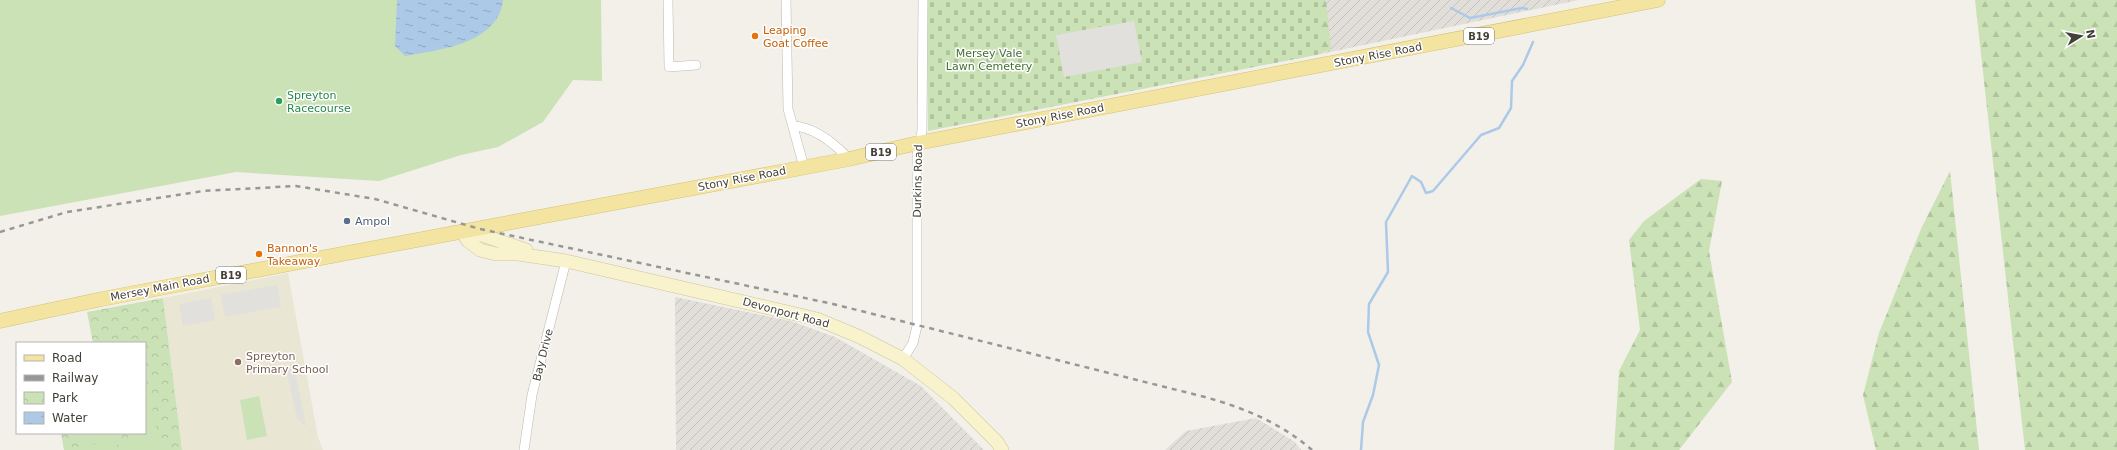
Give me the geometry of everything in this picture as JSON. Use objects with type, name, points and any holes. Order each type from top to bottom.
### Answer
[{"type":"main road","name":"Stony Rise Road","points":[[462,232],[849,159],[918,143],[1658,0]]},
{"type":"main road","name":"Devonport Road","points":[[462,232],[468,241],[480,250],[496,254],[518,254],[560,259],[817,319],[860,337],[903,359],[953,398],[997,442],[1002,450]]},
{"type":"main road","name":"Mersey Main Road","points":[[0,321],[102,299],[462,232]]},
{"type":"street","points":[[668,0],[669,67],[696,64]]},
{"type":"street","points":[[786,0],[788,110],[804,167]]},
{"type":"street","name":"Durkins Road","points":[[903,359],[913,343],[917,326],[918,143],[922,131],[923,0]]},
{"type":"street","points":[[793,126],[812,130],[838,148],[849,159]]},
{"type":"street","name":"Bay Drive","points":[[524,450],[532,395],[560,259]]},
{"type":"shaded area","points":[[1320,0],[1579,0],[1321,54]]},
{"type":"shaded area","points":[[1134,21],[1142,62],[1064,77],[1056,35]]},
{"type":"shaded area","name":"Spreyton Primary School","points":[[288,273],[318,437],[323,450],[182,450],[163,298]]},
{"type":"shaded area","points":[[277,285],[281,307],[225,317],[221,295]]},
{"type":"shaded area","points":[[675,297],[791,321],[835,337],[921,386],[984,450],[676,450]]},
{"type":"shaded area","points":[[211,298],[215,320],[183,326],[179,304]]},
{"type":"shaded area","points":[[294,365],[306,426],[297,419],[287,372]]},
{"type":"shaded area","points":[[1256,418],[1295,442],[1301,450],[1165,450],[1186,431]]},
{"type":"green space","name":"Spreyton Racecourse","points":[[0,0],[601,0],[602,81],[573,80],[543,122],[498,147],[461,155],[379,181],[236,172],[0,216]]},
{"type":"green space","name":"Mersey Vale Lawn Cemetery","points":[[927,0],[1320,0],[1321,54],[928,131]]},
{"type":"green space","points":[[1289,0],[1326,0],[1331,50],[1297,59],[1289,55]]},
{"type":"green space","points":[[1975,0],[2117,0],[2117,450],[2025,450]]},
{"type":"green space","points":[[1950,171],[1979,450],[1876,450],[1863,395],[1879,333],[1921,229]]},
{"type":"green space","points":[[1701,179],[1722,181],[1709,251],[1732,382],[1679,450],[1614,450],[1619,371],[1640,330],[1629,240],[1644,221]]},
{"type":"green space","points":[[163,298],[182,450],[64,450],[61,434],[146,434],[146,342],[93,342],[87,312]]},
{"type":"green space","points":[[150,392],[153,410],[146,411],[146,393]]},
{"type":"green space","points":[[259,396],[267,436],[247,440],[240,400]]},
{"type":"green space","points":[[154,413],[157,430],[146,432],[146,414]]},
{"type":"green space","points":[[157,432],[161,450],[125,450],[123,439]]},
{"type":"green space","points":[[79,434],[115,434],[116,438],[81,444]]},
{"type":"green space","points":[[116,440],[118,450],[82,450],[81,447]]},
{"type":"water","points":[[397,0],[503,0],[499,15],[490,26],[479,35],[450,47],[405,56],[395,46]]},
{"type":"waterway","points":[[1451,8],[1470,18],[1522,8],[1527,9]]},
{"type":"waterway","points":[[1361,450],[1363,422],[1373,395],[1379,365],[1368,332],[1369,304],[1388,272],[1386,222],[1412,176],[1421,182],[1426,193],[1433,191],[1481,135],[1499,128],[1511,108],[1512,81],[1523,65],[1533,42]]},
{"type":"railway","points":[[0,232],[67,212],[203,191],[296,186],[375,199],[480,229],[833,304],[1205,397],[1248,411],[1275,424],[1300,440],[1312,450]]},
{"type":"place","name":"Leaping Goat Coffee","points":[[755,36]]},
{"type":"place","name":"Spreyton Racecourse","points":[[279,101]]},
{"type":"place","name":"Ampol","points":[[347,221]]},
{"type":"place","name":"Bannon's Takeaway","points":[[259,254]]},
{"type":"place","name":"Spreyton Primary School","points":[[238,362]]}]
